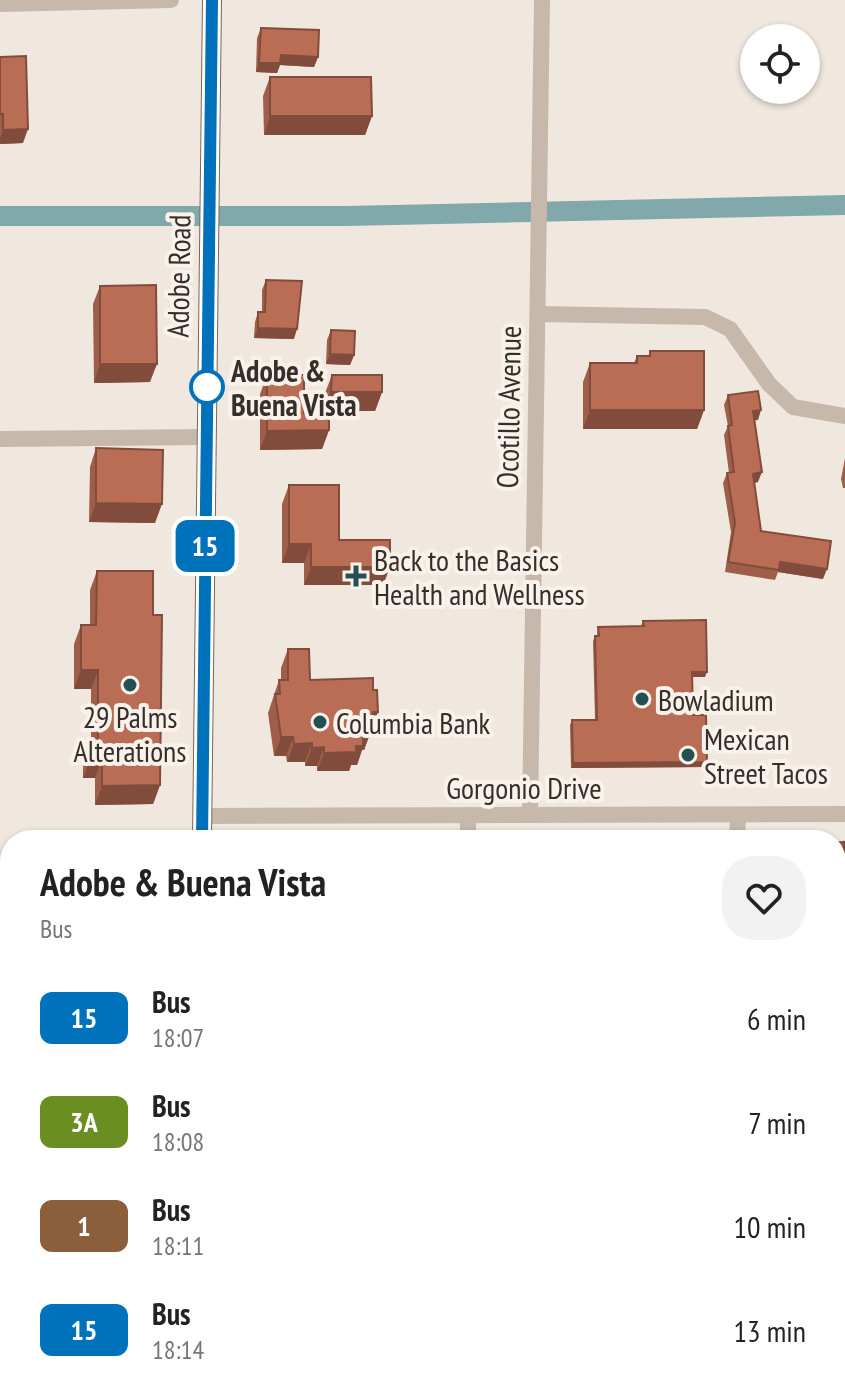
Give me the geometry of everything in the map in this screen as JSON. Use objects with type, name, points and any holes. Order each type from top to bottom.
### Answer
[{"type":"main road","name":"Adobe Road","points":[[202,830],[212,0]]},
{"type":"street","points":[[0,4],[171,0]]},
{"type":"street","name":"Ocotillo Avenue","points":[[530,815],[542,0]]},
{"type":"street","points":[[538,314],[705,317],[730,329],[769,384],[793,407],[845,416]]},
{"type":"street","points":[[0,439],[206,437]]},
{"type":"street","name":"Gorgonio Drive","points":[[203,816],[845,814]]},
{"type":"street","points":[[468,815],[468,830]]},
{"type":"street","points":[[737,830],[738,816]]},
{"type":"building","points":[[261,28],[319,30],[318,57],[281,55],[280,63],[259,63]]},
{"type":"building","points":[[26,56],[28,129],[3,130],[0,57]]},
{"type":"building","points":[[270,77],[371,77],[372,116],[270,116]]},
{"type":"building","points":[[266,280],[302,281],[297,329],[258,328],[258,312],[265,312]]},
{"type":"building","points":[[156,285],[157,364],[100,364],[100,286]]},
{"type":"building","points":[[331,330],[355,331],[354,355],[330,354]]},
{"type":"building","points":[[650,351],[704,351],[704,410],[590,410],[590,363],[637,363],[637,356],[650,356]]},
{"type":"building","points":[[267,375],[304,375],[304,413],[329,414],[329,430],[267,431]]},
{"type":"building","points":[[332,375],[382,375],[382,392],[331,392]]},
{"type":"building","points":[[758,391],[761,410],[753,411],[762,472],[753,474],[761,531],[831,541],[827,569],[780,562],[779,570],[728,562],[735,523],[727,473],[734,472],[728,426],[732,425],[728,395]]},
{"type":"building","points":[[96,448],[163,450],[162,504],[96,503]]},
{"type":"building","points":[[289,485],[339,485],[339,540],[390,540],[390,567],[311,567],[311,544],[289,544]]},
{"type":"building","points":[[97,571],[153,571],[153,615],[162,615],[160,785],[102,786],[102,759],[90,759],[90,742],[98,742],[98,670],[81,670],[81,625],[96,625]]},
{"type":"building","name":"Bowladium","points":[[706,620],[707,672],[692,672],[693,715],[706,715],[707,762],[573,763],[572,720],[597,720],[595,636],[599,636],[598,627],[644,626],[643,621]]},
{"type":"building","name":"Columbia Bank","points":[[288,649],[309,649],[310,680],[373,678],[378,712],[373,712],[371,731],[363,731],[363,746],[356,746],[356,752],[324,753],[324,747],[312,748],[312,743],[294,744],[293,737],[281,737],[275,694],[280,694],[279,680],[288,680]]},
{"type":"waterway","points":[[0,216],[346,216],[845,205]]},
{"type":"bus line","name":"15","points":[[202,830],[212,0]]},
{"type":"place","name":"Adobe & Buena Vista","points":[[207,387]]},
{"type":"place","name":"Back to the Basics Health and Wellness","points":[[356,576]]},
{"type":"place","name":"29 Palms Alterations","points":[[130,685]]},
{"type":"place","name":"Bowladium","points":[[642,699]]},
{"type":"place","name":"Columbia Bank","points":[[320,722]]},
{"type":"place","name":"Mexican Street Tacos","points":[[688,755]]}]
